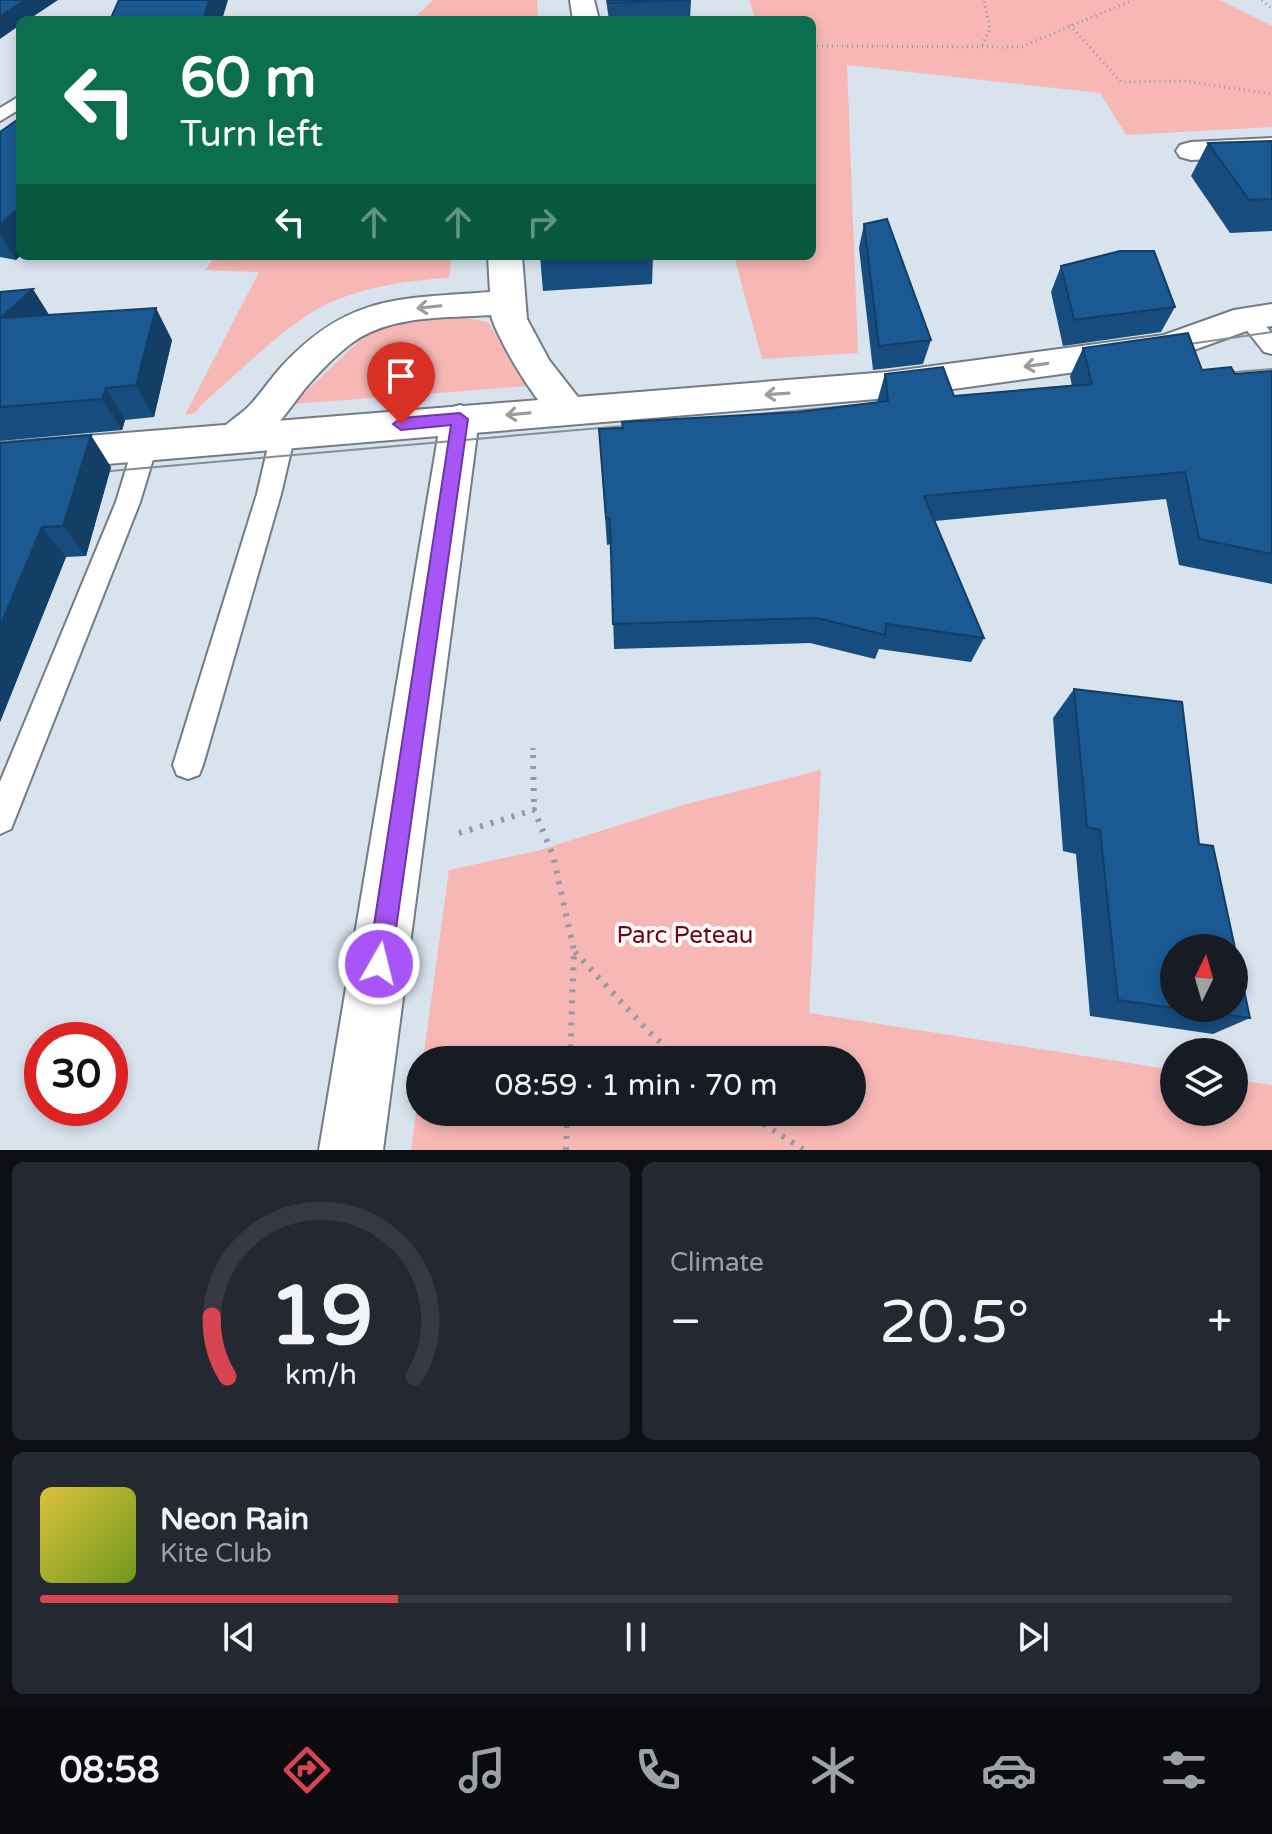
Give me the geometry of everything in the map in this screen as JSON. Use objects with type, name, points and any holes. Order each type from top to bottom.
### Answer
[{"type":"street","points":[[1191,151],[1272,147]]},
{"type":"street","points":[[505,260],[509,319],[534,367],[569,410]]},
{"type":"street","points":[[235,438],[263,416],[296,374],[344,331],[385,312],[507,302]]},
{"type":"street","points":[[0,458],[888,385],[1169,347],[1260,317]]},
{"type":"street","points":[[351,1150],[460,419]]},
{"type":"lane","points":[[1260,317],[1272,347]]},
{"type":"lane","points":[[188,765],[269,494],[283,434]]},
{"type":"lane","points":[[0,819],[128,502],[145,446]]},
{"type":"path","points":[[982,45],[990,29],[984,0]]},
{"type":"path","points":[[816,46],[1021,47],[1133,0]]},
{"type":"path","points":[[1262,0],[1272,9]]},
{"type":"path","points":[[1070,25],[1121,82],[1184,81],[1272,94]]},
{"type":"path","points":[[533,748],[534,810],[553,855],[574,951],[571,1046]]},
{"type":"path","points":[[396,851],[534,810]]},
{"type":"path","points":[[574,951],[665,1046]]},
{"type":"path","points":[[566,1150],[567,1126]]},
{"type":"path","points":[[767,1126],[804,1150]]},
{"type":"green space","points":[[433,0],[537,0],[538,16],[416,16]]},
{"type":"green space","points":[[749,0],[1220,0],[1272,26],[1272,127],[1126,135],[1100,93],[847,65],[858,353],[762,359],[735,260],[816,260],[816,16],[755,16]]},
{"type":"green space","points":[[213,260],[451,260],[449,278],[375,288],[322,306],[265,348],[195,413],[185,415],[259,272],[205,270]]},
{"type":"green space","points":[[461,317],[488,322],[528,386],[293,404],[367,333],[397,321]]},
{"type":"green space","name":"Parc Peteau","points":[[821,770],[809,1013],[1160,1068],[1160,1126],[1248,1126],[1248,1081],[1272,1085],[1272,1150],[411,1150],[414,1126],[866,1126],[866,1046],[425,1046],[449,870],[537,851],[683,805]]},
{"type":"building","points":[[0,0],[26,0],[0,16]]},
{"type":"building","points":[[119,0],[209,0],[204,16],[112,16]]},
{"type":"building","points":[[609,0],[691,0],[609,3]]},
{"type":"building","points":[[16,121],[16,210],[0,224],[0,132]]},
{"type":"building","points":[[1272,141],[1272,199],[1249,200],[1208,143]]},
{"type":"building","points":[[887,219],[931,340],[879,346],[864,224]]},
{"type":"building","points":[[1120,251],[1154,251],[1175,307],[1074,320],[1061,266]]},
{"type":"building","points":[[33,289],[0,318],[0,292]]},
{"type":"building","points":[[156,308],[136,385],[106,388],[102,399],[0,407],[0,318]]},
{"type":"building","points":[[1188,333],[1202,370],[1231,367],[1235,374],[1272,371],[1272,554],[1199,539],[1185,472],[924,496],[984,638],[886,624],[885,635],[817,618],[613,624],[610,518],[606,518],[599,429],[623,428],[622,422],[798,412],[888,401],[885,374],[943,367],[954,396],[1092,384],[1083,348]]},
{"type":"building","points":[[91,435],[63,526],[42,527],[0,626],[0,443]]},
{"type":"building","points":[[1074,689],[1182,702],[1199,844],[1213,846],[1232,934],[1160,934],[1160,1006],[1118,1000],[1100,830],[1087,827]]},
{"type":"tram line","points":[[1169,347],[1272,332]]},
{"type":"tram line","points":[[1211,374],[1272,369]]},
{"type":"tram line","points":[[1036,389],[1092,384]]},
{"type":"tram line","points":[[737,416],[857,405]]},
{"type":"tram line","points":[[88,473],[646,424]]},
{"type":"route","points":[[379,964],[460,419],[401,424]]}]
